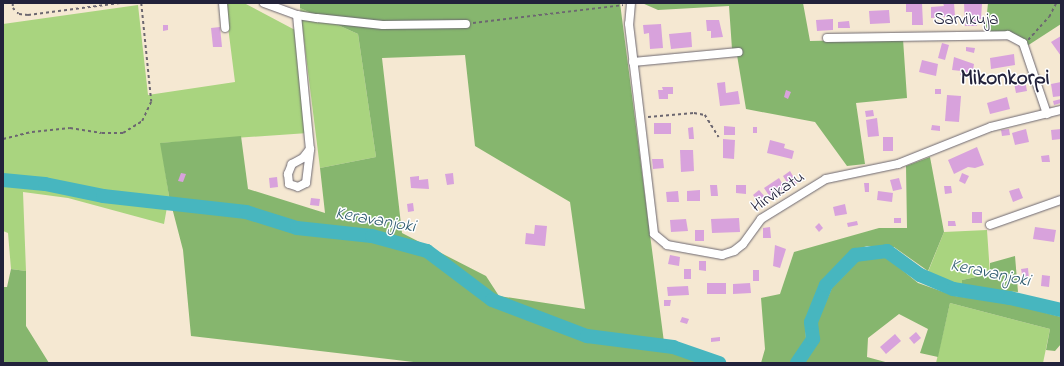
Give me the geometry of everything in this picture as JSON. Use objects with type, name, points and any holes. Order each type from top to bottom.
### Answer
[{"type":"street","points":[[223,3],[226,28]]},
{"type":"street","points":[[264,3],[297,15],[383,25],[466,24]]},
{"type":"street","name":"Hirvikatu","points":[[630,4],[634,62],[654,234],[667,245],[722,255],[734,251],[743,244],[761,219],[826,179],[898,164],[991,127],[1061,110]]},
{"type":"street","points":[[297,15],[310,149]]},
{"type":"street","name":"Sarvikuja","points":[[827,38],[1008,35],[1023,43]]},
{"type":"street","points":[[1023,43],[1047,114]]},
{"type":"street","points":[[634,62],[739,52]]},
{"type":"street","points":[[990,225],[1061,200]]},
{"type":"path","points":[[13,3],[13,8],[19,14],[28,15],[120,3]]},
{"type":"path","points":[[3,139],[32,132],[70,128],[102,133],[123,133],[142,121],[151,102],[141,3]]},
{"type":"path","points":[[1023,43],[1029,39],[1049,17],[1056,3]]},
{"type":"path","points":[[466,24],[616,4],[630,4]]},
{"type":"path","points":[[640,117],[694,113],[705,115],[719,137]]},
{"type":"green space","points":[[225,3],[244,3],[295,30],[308,133],[161,143],[169,196],[164,224],[68,198],[23,192],[26,271],[11,269],[8,233],[3,231],[3,24],[138,5],[148,95],[235,82]]},
{"type":"green space","points":[[300,3],[620,3],[665,350],[701,363],[422,363],[191,336],[183,250],[169,196],[160,143],[241,136],[248,189],[325,213],[320,168],[376,157],[358,34],[300,8]],"holes":[[[465,55],[475,146],[570,202],[585,309],[499,296],[486,276],[402,233],[382,58]]]},
{"type":"green space","points":[[642,3],[803,3],[810,41],[903,39],[907,98],[856,103],[865,164],[847,166],[815,122],[746,109],[737,55],[732,49],[729,6],[658,10]]},
{"type":"green space","points":[[988,3],[1061,3],[1061,24],[1027,46],[1023,40],[985,33]]},
{"type":"green space","points":[[300,8],[358,34],[376,157],[320,168]]},
{"type":"green space","points":[[930,157],[944,232],[928,271],[894,247],[867,246],[850,252],[820,283],[805,320],[806,339],[791,363],[761,363],[765,349],[761,298],[780,294],[794,252],[879,228],[907,228],[906,166]]},
{"type":"green space","points":[[987,230],[990,274],[962,280],[962,288],[953,286],[928,272],[944,232]]},
{"type":"green space","points":[[885,256],[918,283],[955,296],[1008,303],[1061,317],[1061,344],[1055,351],[1046,350],[1050,329],[950,303],[938,357],[920,353],[928,329],[899,314],[868,338],[867,357],[889,363],[803,363],[818,339],[818,320],[832,288],[858,261]]},
{"type":"green space","points":[[1015,256],[1018,292],[962,288],[962,280],[990,274],[990,263]]},
{"type":"green space","points":[[11,269],[26,271],[26,326],[49,363],[3,363],[3,287],[7,287]]},
{"type":"green space","points":[[950,303],[1050,329],[1043,363],[936,363]]},
{"type":"building","points":[[906,3],[922,3],[923,25],[912,25],[912,12],[906,12]]},
{"type":"building","points":[[943,3],[954,3],[955,16],[931,18],[931,7],[944,6]]},
{"type":"building","points":[[964,3],[982,4],[981,19],[977,19],[977,26],[965,26]]},
{"type":"building","points":[[889,10],[890,23],[870,24],[869,11]]},
{"type":"building","points":[[833,19],[833,30],[817,31],[816,20]]},
{"type":"building","points":[[706,20],[719,20],[723,37],[711,38],[711,31],[707,31]]},
{"type":"building","points":[[849,21],[850,28],[838,28],[838,22]]},
{"type":"building","points":[[661,24],[663,48],[650,49],[649,33],[644,34],[643,25]]},
{"type":"building","points":[[163,25],[168,25],[168,30],[163,31]]},
{"type":"building","points":[[220,27],[222,47],[213,47],[211,28]]},
{"type":"building","points":[[691,32],[692,47],[671,49],[669,34]]},
{"type":"building","points":[[1061,36],[1061,56],[1051,42]]},
{"type":"building","points":[[942,43],[949,45],[945,60],[938,58]]},
{"type":"building","points":[[966,47],[975,48],[974,53],[966,51]]},
{"type":"building","points":[[1014,54],[1015,65],[991,69],[990,58]]},
{"type":"building","points":[[954,57],[974,64],[972,77],[960,75],[961,71],[952,70]]},
{"type":"building","points":[[922,60],[938,64],[936,76],[919,72]]},
{"type":"building","points":[[1025,80],[1027,91],[1016,93],[1014,83]]},
{"type":"building","points":[[725,82],[726,93],[738,91],[740,104],[720,106],[717,83]]},
{"type":"building","points":[[1061,82],[1061,96],[1053,97],[1051,84]]},
{"type":"building","points":[[662,87],[673,87],[673,94],[668,94],[668,99],[659,99],[658,90],[663,90]]},
{"type":"building","points":[[935,89],[941,89],[941,94],[935,94]]},
{"type":"building","points":[[786,90],[791,92],[788,99],[784,97]]},
{"type":"building","points":[[947,95],[961,96],[959,122],[945,121]]},
{"type":"building","points":[[1007,97],[1010,109],[990,114],[987,103]]},
{"type":"building","points":[[1061,99],[1061,103],[1054,105],[1053,101]]},
{"type":"building","points":[[873,110],[874,116],[866,117],[865,111]]},
{"type":"building","points":[[877,118],[879,136],[868,137],[866,120]]},
{"type":"building","points":[[654,123],[671,123],[671,134],[654,134]]},
{"type":"building","points":[[932,125],[940,126],[940,131],[931,130]]},
{"type":"building","points":[[724,126],[735,127],[735,135],[724,135]]},
{"type":"building","points":[[693,127],[694,139],[689,139],[688,128]]},
{"type":"building","points":[[753,127],[757,127],[757,133],[753,133]]},
{"type":"building","points":[[1009,129],[1010,135],[1002,136],[1001,130]]},
{"type":"building","points":[[1026,129],[1029,142],[1015,145],[1012,133]]},
{"type":"building","points":[[1061,129],[1061,139],[1052,140],[1051,130]]},
{"type":"building","points":[[883,137],[893,137],[893,151],[883,151]]},
{"type":"building","points":[[723,139],[735,140],[734,159],[723,158]]},
{"type":"building","points":[[770,140],[785,144],[784,148],[794,151],[792,159],[767,153]]},
{"type":"building","points":[[977,147],[984,165],[975,168],[968,167],[954,174],[948,160]]},
{"type":"building","points":[[680,150],[693,150],[694,171],[681,172]]},
{"type":"building","points":[[1049,155],[1050,162],[1042,162],[1041,156]]},
{"type":"building","points":[[652,159],[663,159],[664,168],[653,169]]},
{"type":"building","points":[[790,171],[797,183],[790,187],[783,176]]},
{"type":"building","points":[[181,173],[186,174],[183,182],[178,181]]},
{"type":"building","points":[[453,173],[454,184],[447,185],[445,174]]},
{"type":"building","points":[[962,173],[969,176],[965,184],[959,181]]},
{"type":"building","points":[[419,176],[419,180],[428,179],[429,189],[411,188],[410,177]]},
{"type":"building","points":[[277,177],[278,187],[270,188],[269,178]]},
{"type":"building","points":[[779,178],[785,188],[770,197],[764,188]]},
{"type":"building","points":[[899,178],[902,189],[893,191],[890,180]]},
{"type":"building","points":[[864,183],[869,183],[869,192],[865,192]]},
{"type":"building","points":[[710,185],[717,185],[718,196],[711,196]]},
{"type":"building","points":[[736,185],[746,185],[746,194],[736,193]]},
{"type":"building","points":[[944,186],[951,186],[952,193],[945,194]]},
{"type":"building","points":[[1019,188],[1023,198],[1013,202],[1009,191]]},
{"type":"building","points":[[700,190],[700,201],[687,201],[687,191]]},
{"type":"building","points":[[759,190],[765,197],[759,202],[753,195]]},
{"type":"building","points":[[678,191],[679,202],[667,202],[666,192]]},
{"type":"building","points":[[878,191],[893,193],[892,202],[877,200]]},
{"type":"building","points":[[311,198],[320,199],[319,206],[310,205]]},
{"type":"building","points":[[413,203],[414,211],[408,212],[407,204]]},
{"type":"building","points":[[845,204],[847,214],[835,216],[833,207]]},
{"type":"building","points":[[972,212],[982,212],[982,223],[972,223]]},
{"type":"building","points":[[739,218],[740,232],[712,233],[711,219]]},
{"type":"building","points":[[894,218],[901,218],[901,223],[894,223]]},
{"type":"building","points":[[686,219],[688,231],[671,232],[670,220]]},
{"type":"building","points":[[857,221],[858,225],[848,227],[847,223]]},
{"type":"building","points":[[948,221],[955,221],[956,226],[948,226]]},
{"type":"building","points":[[819,223],[823,228],[819,232],[815,227]]},
{"type":"building","points":[[535,225],[547,226],[545,246],[525,244],[526,233],[534,234]]},
{"type":"building","points":[[770,227],[771,238],[763,238],[763,228]]},
{"type":"building","points":[[1035,227],[1056,230],[1054,242],[1033,239]]},
{"type":"building","points":[[695,230],[704,230],[704,241],[695,241]]},
{"type":"building","points":[[775,245],[786,249],[780,268],[773,266]]},
{"type":"building","points":[[670,255],[680,257],[679,266],[668,264]]},
{"type":"building","points":[[699,261],[706,261],[706,271],[699,270]]},
{"type":"building","points":[[1028,268],[1029,279],[1023,280],[1021,269]]},
{"type":"building","points":[[684,269],[691,269],[691,279],[684,279]]},
{"type":"building","points":[[753,270],[759,270],[759,281],[753,281]]},
{"type":"building","points":[[1042,275],[1050,276],[1049,287],[1041,286]]},
{"type":"building","points":[[707,283],[726,283],[726,294],[707,294]]},
{"type":"building","points":[[750,283],[751,293],[733,294],[733,284]]},
{"type":"building","points":[[688,286],[689,295],[668,296],[667,287]]},
{"type":"building","points":[[664,300],[671,300],[670,306],[664,306]]},
{"type":"building","points":[[682,317],[689,319],[687,324],[680,322]]},
{"type":"building","points":[[916,332],[921,338],[914,344],[909,338]]},
{"type":"building","points":[[895,334],[901,341],[886,354],[880,347]]},
{"type":"building","points":[[720,337],[720,341],[711,342],[711,338]]},
{"type":"waterway","name":"Keravanjoki","points":[[3,180],[45,184],[103,196],[246,212],[297,228],[372,236],[427,251],[492,300],[587,336],[673,347],[719,363]]},
{"type":"waterway","name":"Keravanjoki","points":[[797,363],[813,339],[811,322],[826,285],[855,255],[887,251],[920,275],[953,289],[1010,298],[1061,310]]},
{"type":"district","name":"Mikonkorpi","points":[[1005,79]]}]
